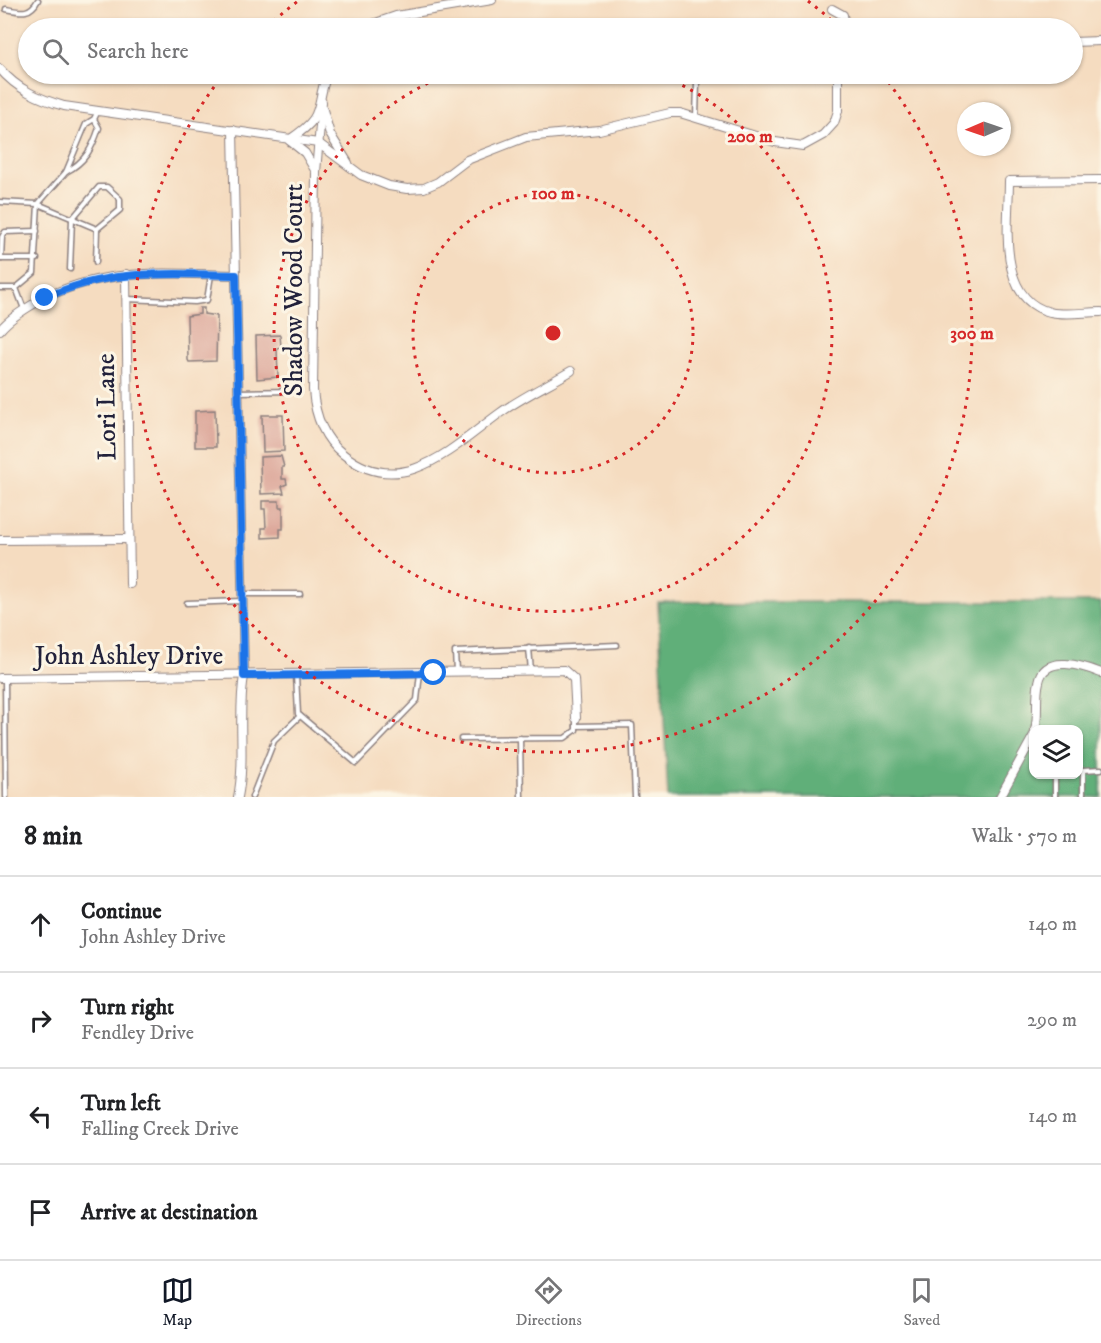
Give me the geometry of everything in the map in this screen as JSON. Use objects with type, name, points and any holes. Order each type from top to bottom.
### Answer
[{"type":"street","points":[[390,18],[492,0]]},
{"type":"street","points":[[832,9],[843,15],[843,18]]},
{"type":"street","points":[[1083,42],[1101,41]]},
{"type":"street","points":[[0,69],[22,89],[45,101],[96,115],[233,130],[318,143],[354,171],[389,186],[424,188],[438,182],[467,160],[526,137],[599,130],[670,113],[696,118],[795,147],[810,144],[834,123],[838,111],[838,84]]},
{"type":"street","points":[[289,140],[310,126],[322,102],[325,84]]},
{"type":"street","points":[[322,102],[330,134],[354,171]]},
{"type":"street","name":"Shadow Wood Court","points":[[322,102],[316,171],[314,401],[323,432],[348,458],[366,467],[393,473],[421,468],[448,453],[515,403],[572,371]]},
{"type":"street","points":[[233,130],[244,676],[241,694],[243,773],[238,797]]},
{"type":"street","points":[[289,140],[305,153],[316,171]]},
{"type":"street","points":[[1101,180],[1009,181],[1010,265],[1014,281],[1035,305],[1052,312],[1101,312]]},
{"type":"street","points":[[0,330],[24,309],[68,287],[126,274],[236,275]]},
{"type":"street","name":"Lori Lane","points":[[126,274],[130,584]]},
{"type":"street","points":[[0,540],[129,539]]},
{"type":"street","points":[[1035,725],[1038,685],[1042,673],[1055,665],[1068,663],[1101,673]]},
{"type":"street","name":"John Ashley Drive","points":[[2,678],[564,670],[572,676],[576,684],[576,722]]},
{"type":"street","points":[[1000,797],[1029,744]]},
{"type":"lane","points":[[6,9],[26,13],[31,11],[38,0]]},
{"type":"lane","points":[[696,118],[697,84]]},
{"type":"lane","points":[[0,288],[16,288],[34,273],[37,260],[38,204],[66,172],[86,124],[96,115],[99,128],[92,147],[81,164],[66,172]]},
{"type":"lane","points":[[70,269],[72,219],[99,186],[107,187],[120,199],[120,210],[97,230],[96,262]]},
{"type":"lane","points":[[0,202],[38,204],[97,230]]},
{"type":"lane","points":[[37,231],[5,232],[2,237],[1,259],[37,260]]},
{"type":"lane","points":[[126,299],[195,302],[207,300],[211,275]]},
{"type":"lane","points":[[16,288],[24,309]]},
{"type":"lane","points":[[238,393],[292,391]]},
{"type":"lane","points":[[187,603],[300,594]]},
{"type":"lane","points":[[456,672],[455,652],[617,645]]},
{"type":"lane","points":[[529,648],[531,671]]},
{"type":"lane","points":[[296,675],[300,716],[352,761],[360,762],[417,700],[420,673]]},
{"type":"lane","points":[[2,678],[6,797]]},
{"type":"lane","points":[[252,797],[274,741],[300,716]]},
{"type":"lane","points":[[461,738],[565,738],[571,735],[576,722],[632,725],[635,797]]},
{"type":"lane","points":[[520,738],[521,797]]},
{"type":"lane","points":[[1083,770],[1101,769]]},
{"type":"lane","points":[[1055,779],[1055,797]]},
{"type":"lane","points":[[1082,779],[1083,797]]},
{"type":"green space","points":[[658,602],[1101,602],[1101,797],[668,797]]},
{"type":"building","points":[[200,308],[204,308],[204,314],[217,316],[216,361],[189,362],[188,360],[187,316],[200,314]]},
{"type":"building","points":[[280,335],[281,347],[277,348],[278,377],[257,379],[256,336]]},
{"type":"building","points":[[215,410],[216,447],[195,447],[195,411]]},
{"type":"building","points":[[262,415],[283,415],[284,451],[263,452]]},
{"type":"building","points":[[281,456],[284,467],[282,467],[282,479],[286,479],[287,484],[282,486],[284,493],[261,494],[260,457]]},
{"type":"building","points":[[262,501],[279,501],[279,507],[283,507],[283,529],[280,529],[280,537],[262,538],[262,528],[266,528]]},
{"type":"route","points":[[45,298],[68,287],[113,275],[236,275],[244,676],[434,673]]}]
